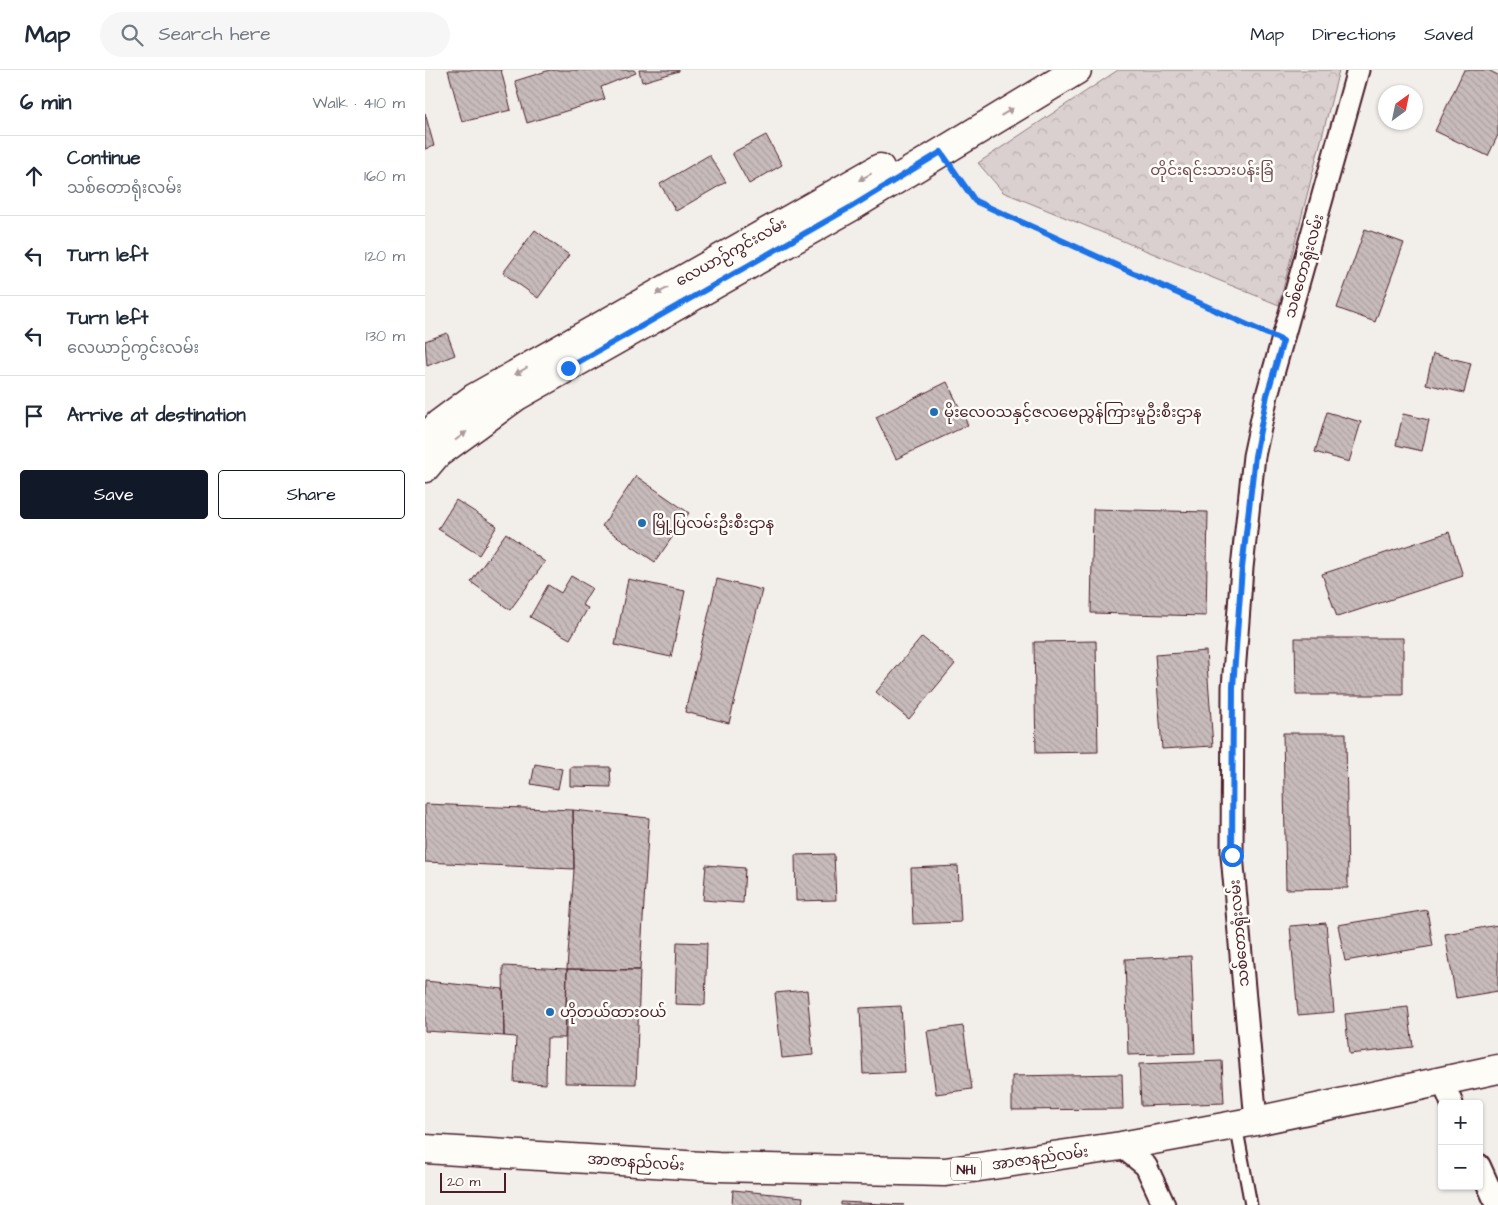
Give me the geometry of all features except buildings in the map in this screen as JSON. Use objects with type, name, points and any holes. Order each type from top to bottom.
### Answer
[{"type":"main road","name":"လေယာဉ်ကွင်းလမ်း","points":[[425,440],[439,424],[474,398],[892,162],[1041,70]]},
{"type":"main road","name":"လေယာဉ်ကွင်းလမ်း","points":[[425,468],[436,454],[517,396],[851,207],[1077,70]]},
{"type":"main road","name":"အာဇာနည်လမ်း","points":[[425,1149],[718,1167],[945,1172],[1121,1146],[1246,1123],[1447,1093],[1498,1070]]},
{"type":"street","name":"သစ်တောရုံးလမ်း","points":[[1246,1123],[1232,855],[1233,687],[1255,456],[1267,395],[1358,70]]},
{"type":"street","points":[[1121,1146],[1146,1166],[1164,1205]]},
{"type":"street","points":[[1483,1174],[1497,1205]]},
{"type":"lane","points":[[1246,1123],[1251,1205]]},
{"type":"path","points":[[941,152],[975,201],[1283,341]]},
{"type":"green space","name":"တိုင်းရင်းသားပန်းခြံ","points":[[1118,70],[1339,70],[1279,305],[1003,192],[978,163]]},
{"type":"place","name":"မိုးလေဝသနှင့်ဇလဗေညွန်ကြားမှုဦးစီးဌာန","points":[[934,412]]},
{"type":"place","name":"မြို့ပြလမ်းဦးစီးဌာန","points":[[642,523]]},
{"type":"place","name":"ဟိုတယ်ထားဝယ်","points":[[550,1012]]},
{"type":"route","points":[[568,368],[851,207],[941,152],[975,201],[1283,341],[1267,395],[1255,456],[1242,568],[1233,687],[1232,855]]}]
